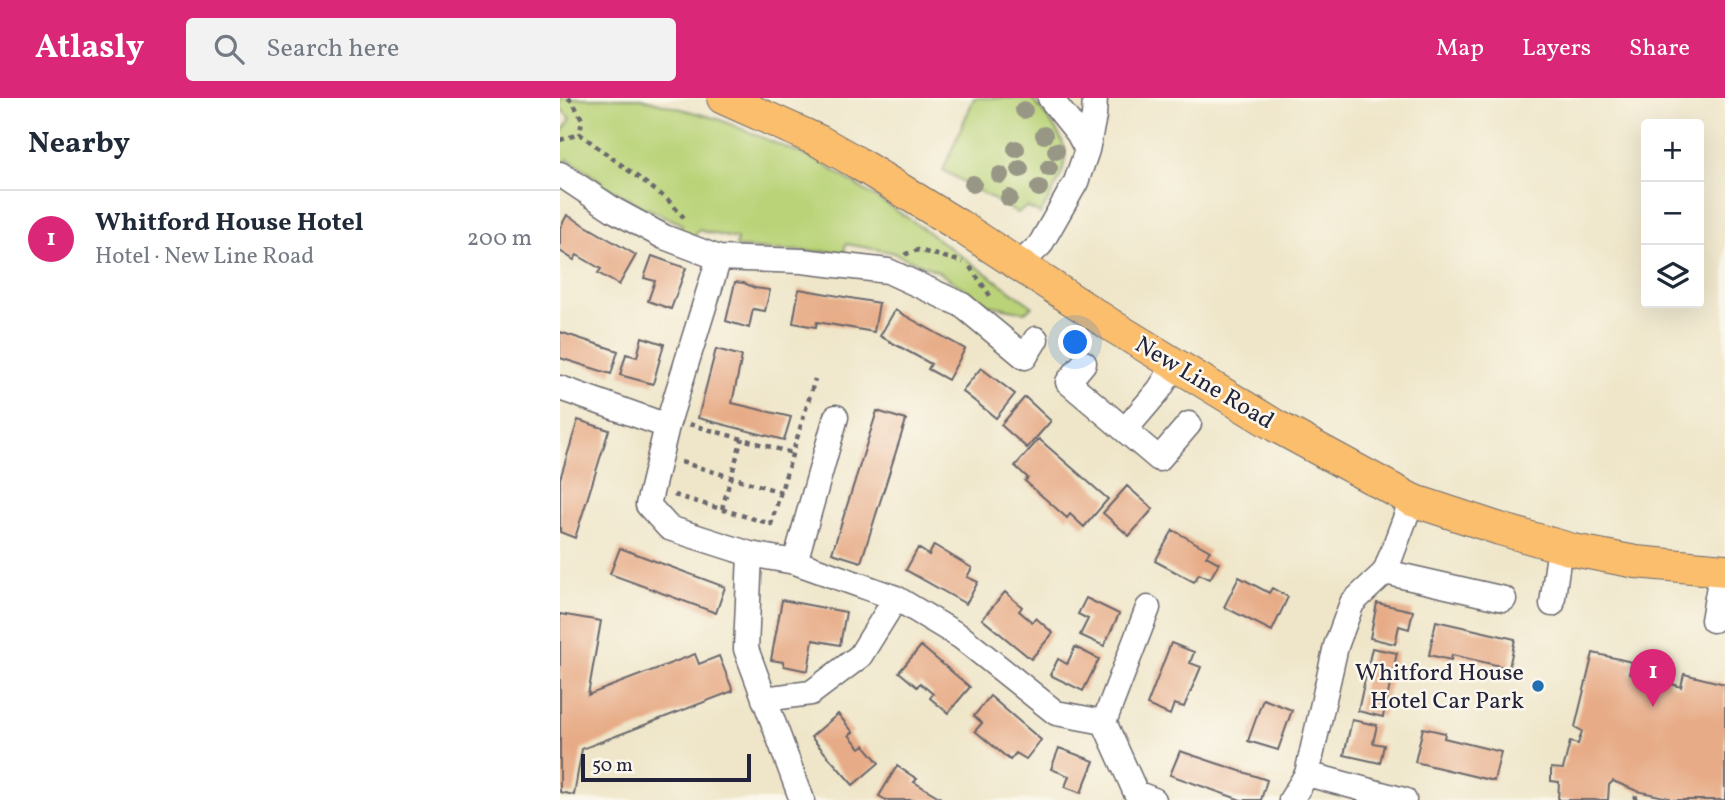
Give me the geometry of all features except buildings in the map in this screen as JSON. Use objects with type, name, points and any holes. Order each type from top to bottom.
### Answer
[{"type":"main road","name":"New Line Road","points":[[723,98],[820,141],[958,225],[1175,365],[1276,426],[1412,500],[1560,547],[1636,562],[1724,569]]},
{"type":"street","points":[[1051,98],[1078,132],[1087,150]]},
{"type":"street","points":[[1019,265],[1040,245],[1076,182],[1087,150],[1095,98]]},
{"type":"street","points":[[560,174],[614,210],[664,237],[719,258],[802,261],[888,271],[962,305],[1025,357],[1036,339]]},
{"type":"street","points":[[719,258],[678,429],[648,505],[669,528],[750,554],[795,562],[896,598],[961,637],[1056,713],[1104,722]]},
{"type":"street","points":[[1084,363],[1068,382],[1160,459],[1189,424]]},
{"type":"street","points":[[1125,430],[1159,390],[1175,365]]},
{"type":"street","points":[[560,388],[678,429]]},
{"type":"street","points":[[795,562],[836,417]]},
{"type":"street","points":[[1292,800],[1307,774],[1336,646],[1352,603],[1385,572],[1412,500]]},
{"type":"street","points":[[1552,604],[1560,547]]},
{"type":"street","points":[[750,554],[746,649],[802,800]]},
{"type":"street","points":[[1713,620],[1724,569]]},
{"type":"street","points":[[1385,572],[1504,599]]},
{"type":"street","points":[[764,699],[811,693],[860,656],[896,598]]},
{"type":"street","points":[[1148,608],[1104,722],[1136,793],[1154,800]]},
{"type":"street","points":[[1307,774],[1404,800]]},
{"type":"path","points":[[568,98],[582,119],[580,134]]},
{"type":"path","points":[[560,140],[580,134]]},
{"type":"path","points":[[580,134],[667,199],[688,222],[687,246]]},
{"type":"path","points":[[671,494],[771,524],[815,379]]},
{"type":"path","points":[[678,429],[689,424],[792,453]]},
{"type":"path","points":[[722,509],[742,438]]},
{"type":"path","points":[[677,473],[682,452]]},
{"type":"path","points":[[680,462],[780,492]]},
{"type":"path","points":[[1635,800],[1637,791]]},
{"type":"green space","points":[[560,98],[641,98],[718,119],[818,161],[911,220],[1032,306],[1025,312],[989,305],[937,271],[891,252],[846,244],[844,252],[736,247],[737,239],[698,230],[694,238],[680,231],[682,224],[646,208],[641,215],[636,213],[640,205],[606,186],[601,192],[596,189],[601,181],[568,159],[563,165],[560,161],[560,134],[571,119],[560,108]]},
{"type":"green space","points":[[974,98],[1031,98],[1063,142],[1064,166],[1040,214],[1027,207],[1017,213],[943,170]]},
{"type":"place","name":"Whitford House Hotel Car Park","points":[[1538,686]]},
{"type":"place","name":"Whitford House Hotel","points":[[1653,707]]}]
